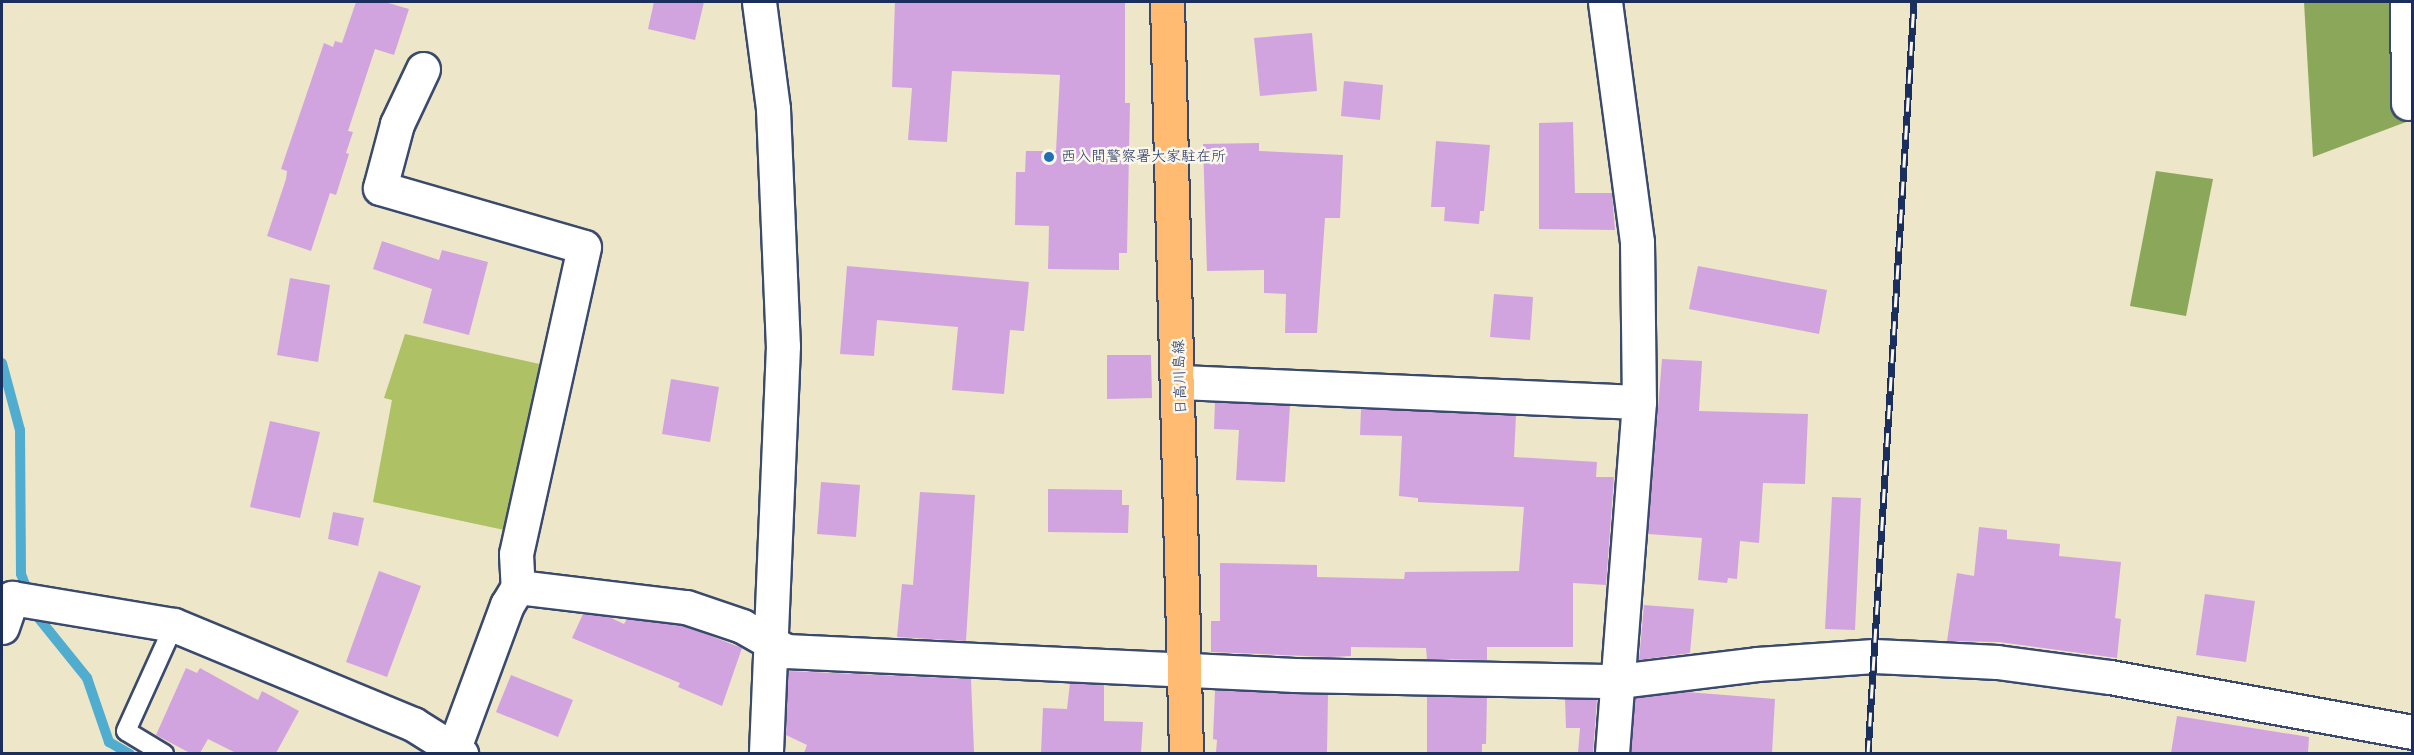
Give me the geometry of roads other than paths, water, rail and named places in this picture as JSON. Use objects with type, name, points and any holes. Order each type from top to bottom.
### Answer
[{"type":"main road","name":"日高川島線","points":[[1167,2],[1180,382],[1187,670],[1186,753]]},
{"type":"street","points":[[759,2],[773,109],[783,346],[766,753]]},
{"type":"street","points":[[1605,2],[1637,242],[1639,402],[1612,753]]},
{"type":"street","points":[[2407,2],[2408,103]]},
{"type":"street","points":[[2,627],[12,598],[174,625],[413,724],[457,751],[507,605],[518,587],[516,554],[584,247],[380,188],[397,124],[423,69]]},
{"type":"street","points":[[1180,382],[1639,402]]},
{"type":"street","points":[[518,587],[686,607],[742,626],[786,651],[1187,670],[1619,681],[1757,664],[1874,656],[1997,662],[2110,677],[2412,732]]},
{"type":"lane","points":[[164,753],[126,731],[174,625]]},
{"type":"waterway","points":[[2,363],[20,430],[21,574],[37,616],[87,678],[109,742],[130,754]]},
{"type":"railway","points":[[1868,754],[1914,2]]},
{"type":"place","name":"西入間警察署大家駐在所","points":[[1049,157]]}]
